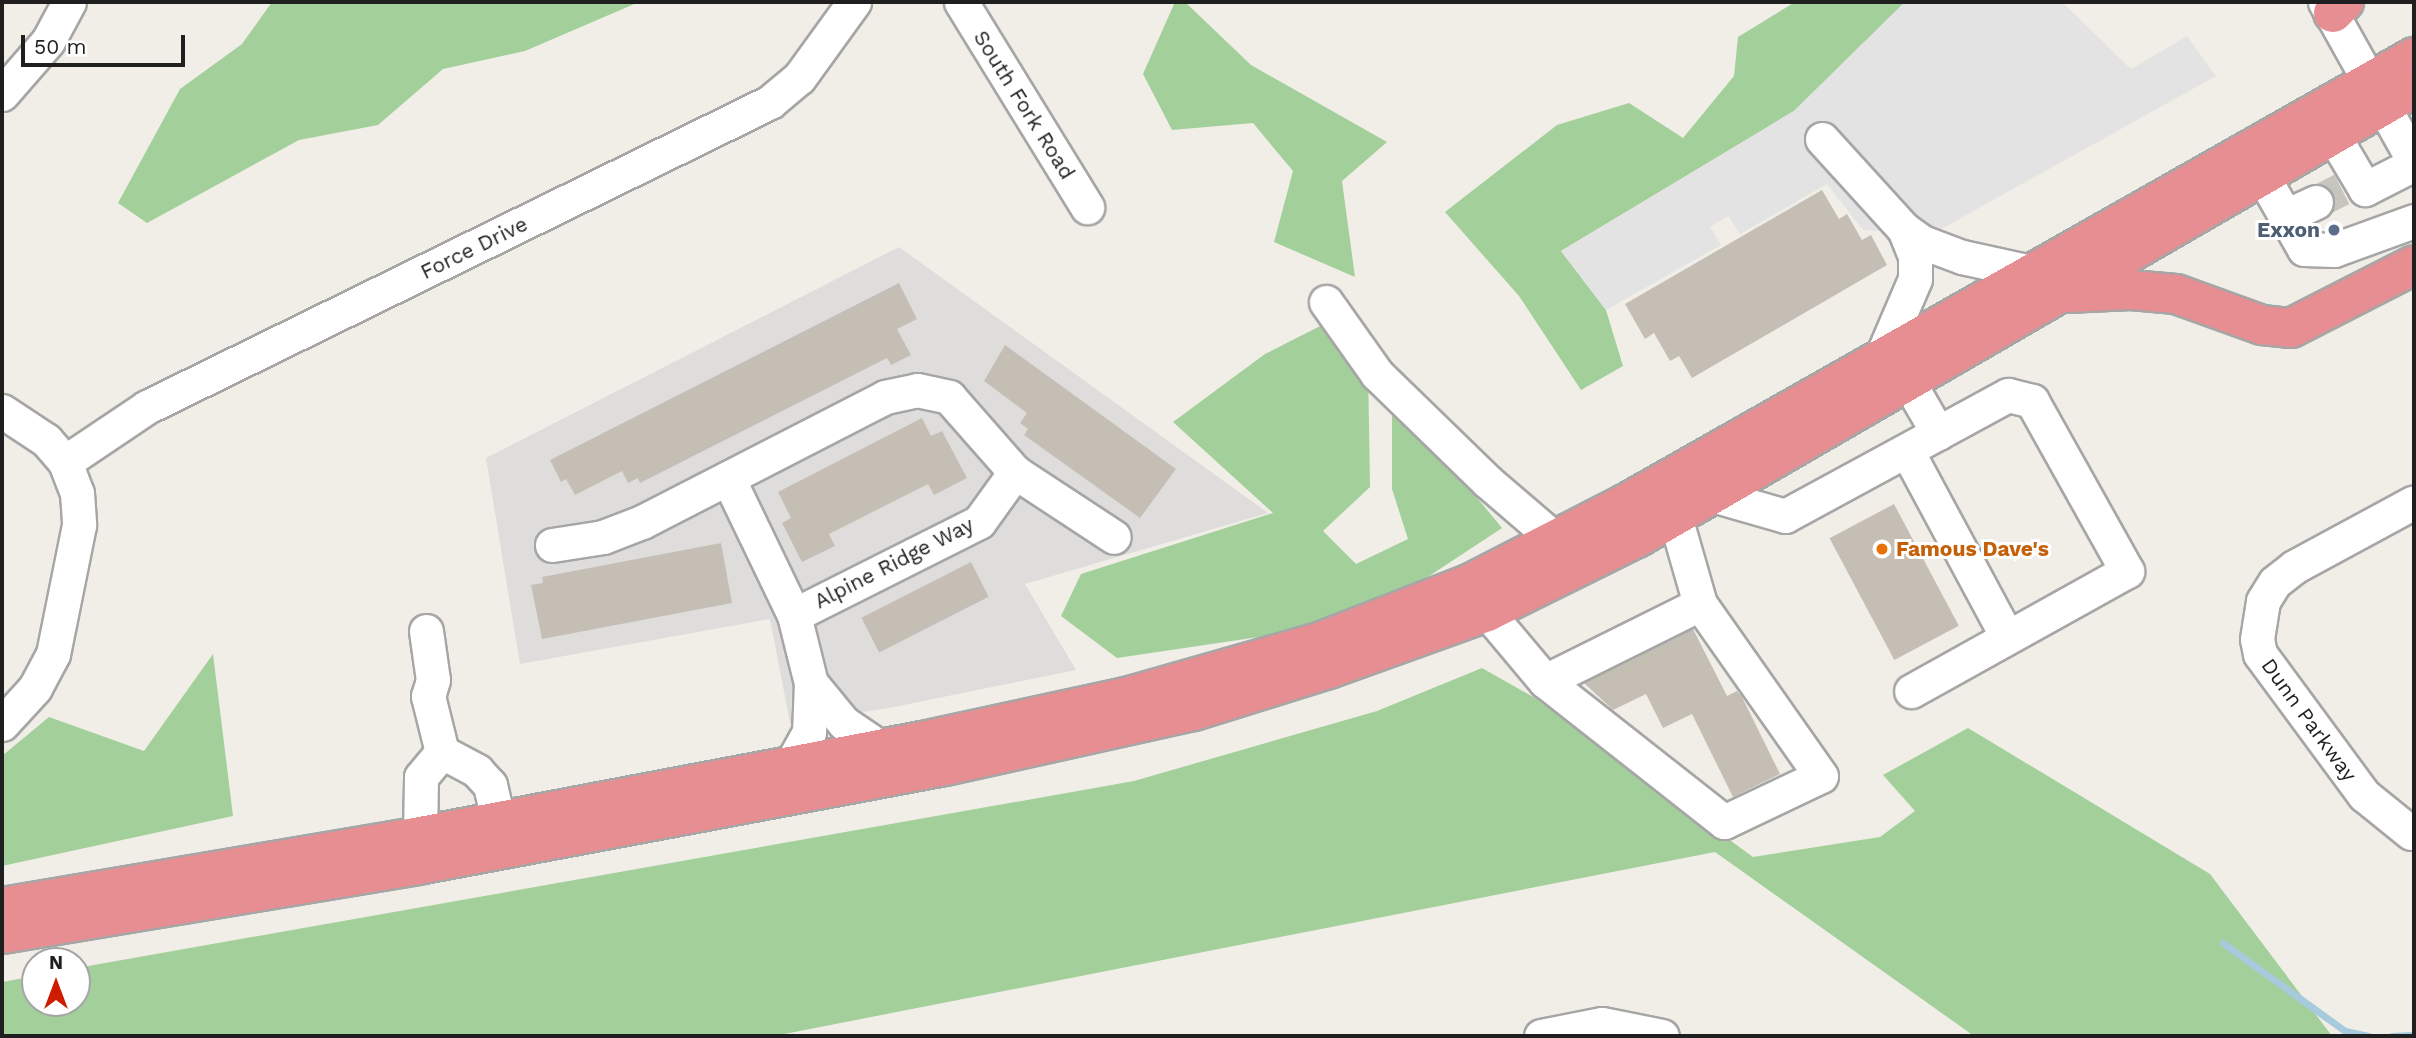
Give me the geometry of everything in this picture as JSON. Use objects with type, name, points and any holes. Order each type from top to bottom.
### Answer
[{"type":"highway","points":[[2051,283],[2086,275],[2333,135],[2390,91],[2414,57]]},
{"type":"highway","points":[[2,906],[420,836],[881,748],[1126,697],[1232,669],[1319,642],[1471,583],[1894,373],[2390,91]]},
{"type":"highway","points":[[2051,283],[2176,294],[2262,325],[2291,328],[2414,265]]},
{"type":"highway","points":[[2,934],[431,862],[1059,742],[1206,708],[1487,612],[1675,517],[1894,373]]},
{"type":"street","points":[[2,94],[48,41],[69,2]]},
{"type":"street","name":"Force Drive","points":[[65,462],[147,407],[770,102],[799,78],[854,2]]},
{"type":"street","name":"South Fork Road","points":[[961,2],[1087,207]]},
{"type":"street","points":[[2291,225],[2414,163],[2390,91],[2334,6]]},
{"type":"street","points":[[2333,135],[2346,197],[2400,226]]},
{"type":"street","points":[[1822,139],[1904,229],[1946,253],[2051,283]]},
{"type":"street","points":[[2262,175],[2304,249],[2320,252],[2400,226]]},
{"type":"street","points":[[1904,229],[1914,256],[1915,279],[1894,373],[1938,433]]},
{"type":"street","points":[[1326,302],[1377,374],[1487,481],[1557,541]]},
{"type":"street","points":[[552,545],[603,537],[642,522],[885,397],[917,390],[949,397],[1015,472],[1114,537]]},
{"type":"street","points":[[1712,495],[1785,516],[2008,395],[2028,398],[2127,571],[2006,635],[1911,691]]},
{"type":"street","points":[[2,411],[46,440],[65,462],[78,493],[79,524],[60,635],[35,688],[2,724]]},
{"type":"street","points":[[1907,451],[2006,635]]},
{"type":"street","name":"Alpine Ridge Way","points":[[794,614],[979,522],[1015,472]]},
{"type":"street","name":"Alpine Ridge Way","points":[[728,478],[794,614],[811,683],[809,732],[790,766]]},
{"type":"street","name":"Dunn Parkway","points":[[2411,832],[2364,795],[2260,654],[2257,639],[2260,608],[2275,582],[2414,502]]},
{"type":"street","points":[[1487,612],[1545,681],[1724,822],[1821,776],[1700,604],[1675,517]]},
{"type":"street","points":[[1545,681],[1700,604]]},
{"type":"street","points":[[417,639],[433,680],[428,696],[442,752],[477,771],[490,785],[498,821]]},
{"type":"street","name":"Alpine Ridge Way","points":[[811,683],[844,723],[881,748]]},
{"type":"street","points":[[420,836],[421,777],[442,752]]},
{"type":"street","points":[[1541,1036],[1602,1024],[1662,1036]]},
{"type":"shaded area","points":[[1905,2],[2062,2],[2131,69],[2187,36],[2216,76],[1934,233],[1863,230],[1827,184],[1740,234],[1728,216],[1710,227],[1721,245],[1606,310],[1561,251],[1794,111]]},
{"type":"shaded area","points":[[899,247],[1268,513],[1025,584],[1076,670],[889,708],[790,723],[770,619],[520,664],[486,458]]},
{"type":"green space","points":[[272,2],[639,2],[525,51],[443,69],[378,125],[299,140],[147,223],[118,203],[180,89],[242,44]]},
{"type":"green space","points":[[1175,2],[1185,2],[1251,65],[1387,142],[1342,181],[1355,277],[1274,242],[1293,171],[1253,123],[1172,130],[1143,74]]},
{"type":"green space","points":[[1795,2],[1905,2],[1794,111],[1561,251],[1606,310],[1623,366],[1581,390],[1519,296],[1445,212],[1557,125],[1629,103],[1683,138],[1734,76],[1738,37]]},
{"type":"green space","points":[[1332,320],[1368,367],[1370,487],[1323,531],[1356,564],[1408,539],[1392,489],[1392,395],[1502,528],[1414,586],[1278,634],[1117,658],[1061,616],[1081,574],[1273,513],[1173,422],[1265,354]]},
{"type":"green space","points":[[213,654],[233,816],[2,866],[2,756],[49,717],[144,751]]},
{"type":"green space","points":[[1482,668],[1535,698],[1753,857],[1880,837],[1915,811],[1883,775],[1968,728],[2210,874],[2332,1036],[1974,1036],[1715,852],[774,1036],[2,1036],[2,982],[21,979],[21,1017],[91,1017],[91,966],[1134,781],[1377,711]]},
{"type":"building","points":[[1822,190],[1839,219],[1847,214],[1862,240],[1871,235],[1887,265],[1692,378],[1679,356],[1670,361],[1654,333],[1645,339],[1625,304]]},
{"type":"building","points":[[899,283],[917,319],[897,329],[911,355],[891,365],[887,358],[640,483],[638,478],[628,483],[622,471],[575,495],[566,479],[561,482],[550,460]]},
{"type":"building","points":[[1005,345],[1176,469],[1140,518],[1024,435],[1028,429],[1020,423],[1027,413],[984,381]]},
{"type":"building","points":[[922,418],[931,436],[942,431],[967,478],[934,495],[928,484],[829,534],[835,546],[802,562],[782,523],[791,518],[778,492]]},
{"type":"building","points":[[1894,504],[1959,626],[1894,660],[1830,538]]},
{"type":"building","points":[[721,543],[732,603],[542,639],[531,585],[543,583],[542,577]]},
{"type":"building","points":[[971,562],[989,597],[879,653],[861,618]]},
{"type":"building","points":[[1693,629],[1727,696],[1737,691],[1742,697],[1780,774],[1733,797],[1692,714],[1663,728],[1646,694],[1613,710],[1584,683]]},
{"type":"waterway","points":[[2223,943],[2345,1031],[2369,1036]]},
{"type":"waterway","points":[[2392,1036],[2414,1035]]},
{"type":"tunnel","points":[[2316,202],[2342,189]]},
{"type":"place","name":"Exxon","points":[[2334,230]]},
{"type":"place","name":"Famous Dave's","points":[[1882,549]]}]
